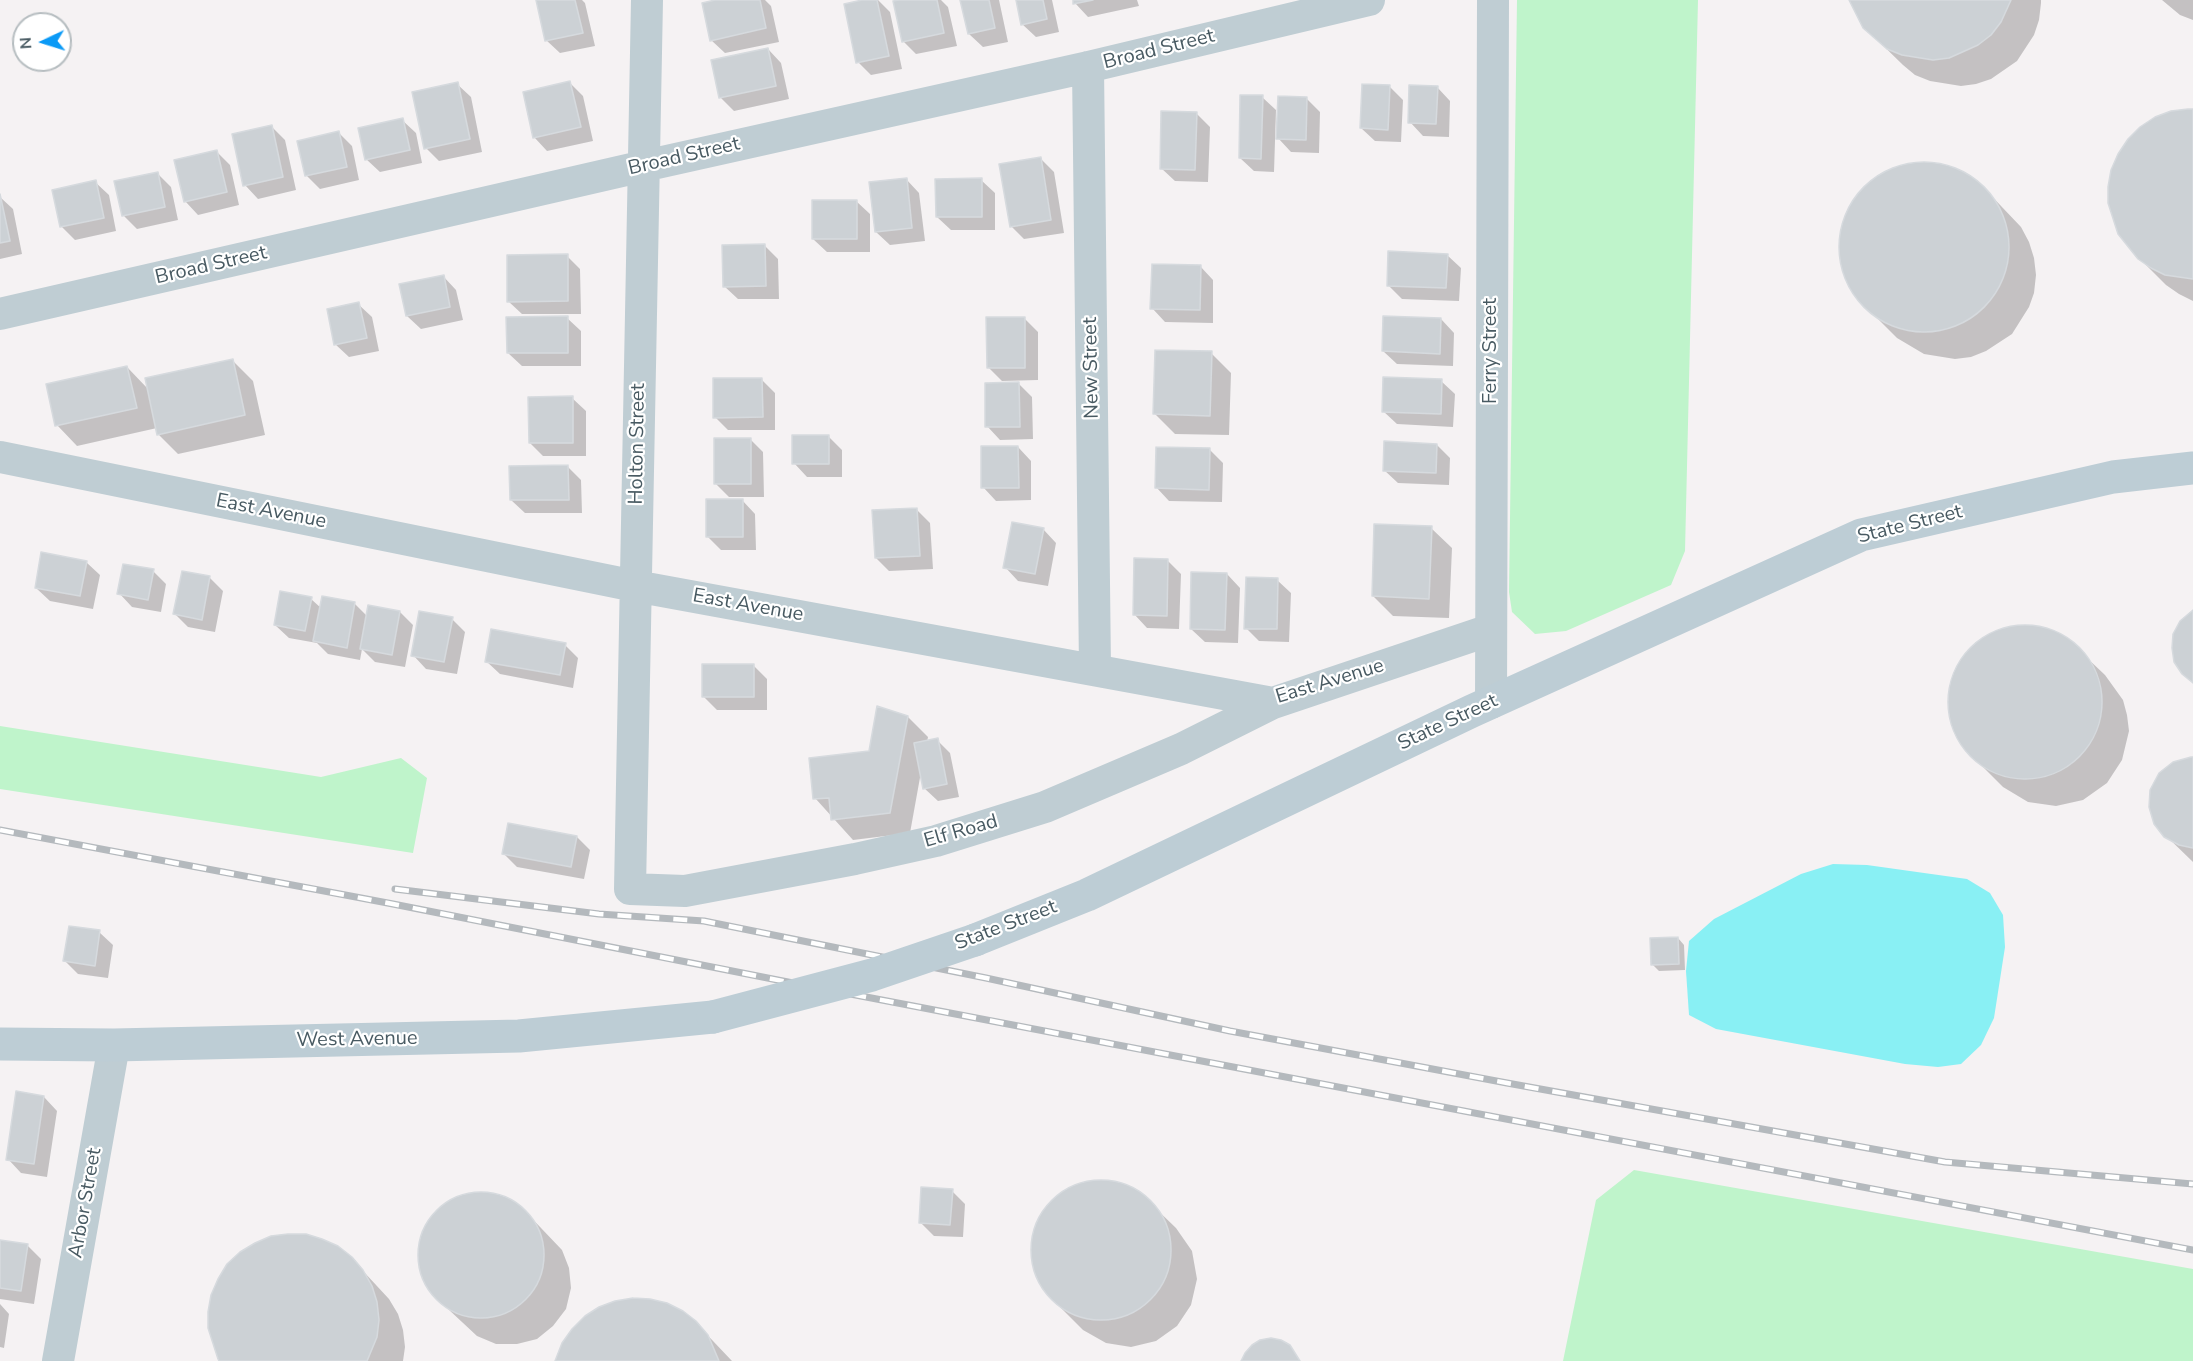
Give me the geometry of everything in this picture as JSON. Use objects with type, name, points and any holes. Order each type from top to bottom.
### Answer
[{"type":"street","name":"Holton Street","points":[[630,889],[647,0]]},
{"type":"street","name":"Broad Street","points":[[0,314],[1088,67],[1369,0]]},
{"type":"street","name":"Ferry Street","points":[[1491,703],[1493,0]]},
{"type":"street","name":"New Street","points":[[1088,67],[1095,669]]},
{"type":"street","name":"East Avenue","points":[[0,457],[635,586],[1273,703],[1490,630]]},
{"type":"street","name":"State Street","points":[[713,1017],[872,975],[975,940],[1087,895],[1491,703],[1861,535],[2113,477],[2193,468]]},
{"type":"street","name":"Elf Road","points":[[630,889],[685,891],[855,859],[936,841],[1045,807],[1181,750],[1273,703]]},
{"type":"street","name":"West Avenue","points":[[0,1044],[114,1045],[519,1036],[713,1017]]},
{"type":"street","name":"Arbor Street","points":[[58,1361],[114,1045]]},
{"type":"green space","points":[[1517,0],[1698,0],[1685,551],[1671,585],[1566,631],[1535,634],[1512,612],[1509,592]]},
{"type":"green space","points":[[0,726],[321,777],[401,758],[427,778],[413,853],[0,789]]},
{"type":"green space","points":[[1634,1170],[2193,1269],[2193,1361],[1563,1361],[1596,1200]]},
{"type":"water","points":[[1833,864],[1867,865],[1967,879],[1990,893],[2003,915],[2005,947],[1994,1018],[1981,1045],[1961,1064],[1938,1067],[1905,1064],[1716,1029],[1689,1015],[1686,971],[1689,941],[1714,919],[1801,874]]},
{"type":"building","points":[[536,0],[575,0],[583,33],[545,41]]},
{"type":"building","points":[[715,0],[760,0],[766,28],[710,41],[702,3]]},
{"type":"building","points":[[862,0],[877,0],[889,56],[856,63],[844,4]]},
{"type":"building","points":[[937,0],[944,33],[902,42],[893,1]]},
{"type":"building","points":[[960,0],[989,0],[995,28],[968,34]]},
{"type":"building","points":[[1016,0],[1043,0],[1047,19],[1021,25]]},
{"type":"building","points":[[1073,0],[1093,0],[1073,4]]},
{"type":"building","points":[[1849,0],[2011,0],[2001,22],[1991,35],[1978,45],[1949,58],[1933,60],[1902,55],[1887,49],[1863,28]]},
{"type":"building","points":[[768,48],[776,86],[719,98],[711,60]]},
{"type":"building","points":[[570,81],[581,127],[533,138],[523,92]]},
{"type":"building","points":[[458,82],[470,139],[424,149],[412,92]]},
{"type":"building","points":[[1362,84],[1390,85],[1388,130],[1360,128]]},
{"type":"building","points":[[1409,85],[1438,86],[1436,124],[1408,123]]},
{"type":"building","points":[[1240,95],[1263,95],[1261,159],[1239,158]]},
{"type":"building","points":[[1278,96],[1307,97],[1306,140],[1276,139]]},
{"type":"building","points":[[2193,109],[2193,279],[2165,275],[2138,259],[2118,234],[2108,203],[2111,170],[2128,139],[2155,117],[2171,111]]},
{"type":"building","points":[[1161,111],[1197,112],[1195,170],[1160,169]]},
{"type":"building","points":[[403,118],[410,150],[365,160],[358,128]]},
{"type":"building","points":[[272,125],[283,177],[243,186],[232,134]]},
{"type":"building","points":[[339,131],[347,167],[305,176],[297,141]]},
{"type":"building","points":[[217,150],[227,192],[184,202],[174,160]]},
{"type":"building","points":[[1041,157],[1051,220],[1010,227],[999,164]]},
{"type":"building","points":[[1924,162],[1941,163],[1957,168],[1984,187],[2003,214],[2008,230],[2008,264],[2003,280],[1984,307],[1957,326],[1941,331],[1924,332],[1907,331],[1891,326],[1864,307],[1845,280],[1840,264],[1839,247],[1840,230],[1845,214],[1864,187],[1891,168],[1907,163]]},
{"type":"building","points":[[158,172],[165,207],[122,216],[114,181]]},
{"type":"building","points":[[907,178],[912,228],[875,232],[869,182]]},
{"type":"building","points":[[982,178],[982,217],[936,217],[935,179]]},
{"type":"building","points":[[96,180],[104,218],[60,227],[52,190]]},
{"type":"building","points":[[0,194],[10,241],[0,243]]},
{"type":"building","points":[[812,200],[857,200],[857,239],[812,239]]},
{"type":"building","points":[[765,244],[766,286],[723,287],[722,245]]},
{"type":"building","points":[[1388,251],[1448,254],[1446,288],[1387,286]]},
{"type":"building","points":[[568,254],[568,301],[507,302],[507,255]]},
{"type":"building","points":[[1152,264],[1201,265],[1200,310],[1150,309]]},
{"type":"building","points":[[444,275],[450,307],[406,316],[399,284]]},
{"type":"building","points":[[359,302],[367,338],[334,345],[327,309]]},
{"type":"building","points":[[568,316],[568,353],[507,353],[506,317]]},
{"type":"building","points":[[1383,316],[1441,318],[1440,354],[1382,351]]},
{"type":"building","points":[[986,317],[1025,317],[1025,368],[987,368]]},
{"type":"building","points":[[1155,350],[1212,351],[1210,416],[1153,414]]},
{"type":"building","points":[[233,359],[245,415],[157,435],[145,378]]},
{"type":"building","points":[[127,366],[137,408],[55,426],[46,384]]},
{"type":"building","points":[[1383,377],[1442,379],[1441,414],[1382,412]]},
{"type":"building","points":[[713,378],[762,378],[763,417],[713,418]]},
{"type":"building","points":[[1019,382],[1020,427],[985,427],[985,383]]},
{"type":"building","points":[[573,396],[573,443],[529,443],[528,397]]},
{"type":"building","points":[[792,435],[829,435],[829,464],[792,464]]},
{"type":"building","points":[[714,438],[751,438],[751,484],[714,484]]},
{"type":"building","points":[[1384,441],[1437,444],[1436,473],[1383,471]]},
{"type":"building","points":[[981,446],[1018,446],[1019,488],[981,488]]},
{"type":"building","points":[[1156,447],[1210,448],[1209,490],[1155,488]]},
{"type":"building","points":[[568,465],[569,500],[510,500],[509,466]]},
{"type":"building","points":[[706,499],[743,499],[743,537],[706,537]]},
{"type":"building","points":[[917,508],[920,556],[875,558],[872,510]]},
{"type":"building","points":[[1012,522],[1044,528],[1035,574],[1003,568]]},
{"type":"building","points":[[1374,524],[1432,526],[1429,599],[1372,596]]},
{"type":"building","points":[[41,552],[87,561],[80,596],[35,588]]},
{"type":"building","points":[[1134,558],[1168,559],[1167,616],[1133,615]]},
{"type":"building","points":[[123,564],[154,569],[148,600],[117,594]]},
{"type":"building","points":[[182,571],[210,576],[202,620],[173,614]]},
{"type":"building","points":[[1191,572],[1227,573],[1225,630],[1190,629]]},
{"type":"building","points":[[1246,577],[1278,578],[1277,629],[1244,629]]},
{"type":"building","points":[[280,591],[312,597],[305,631],[274,625]]},
{"type":"building","points":[[322,596],[355,602],[347,648],[313,641]]},
{"type":"building","points":[[368,605],[400,611],[392,655],[360,649]]},
{"type":"building","points":[[2193,610],[2193,683],[2182,674],[2174,662],[2172,648],[2173,634],[2180,621]]},
{"type":"building","points":[[419,611],[453,617],[444,662],[411,656]]},
{"type":"building","points":[[2025,625],[2040,626],[2055,631],[2080,647],[2096,672],[2101,687],[2101,717],[2096,732],[2080,757],[2055,773],[2040,778],[2025,779],[2010,778],[1995,773],[1970,757],[1954,732],[1949,717],[1948,702],[1949,687],[1954,672],[1970,647],[1995,631],[2010,626]]},
{"type":"building","points":[[491,629],[566,643],[560,675],[485,662]]},
{"type":"building","points":[[702,664],[754,664],[754,697],[702,697]]},
{"type":"building","points":[[877,706],[908,716],[890,813],[831,820],[829,798],[813,799],[809,758],[869,751]]},
{"type":"building","points":[[938,738],[947,784],[923,789],[914,743]]},
{"type":"building","points":[[2193,757],[2193,848],[2179,845],[2164,837],[2154,824],[2149,807],[2150,790],[2159,773],[2173,762]]},
{"type":"building","points":[[508,823],[577,836],[571,867],[502,854]]},
{"type":"building","points":[[69,926],[100,930],[95,966],[63,961]]},
{"type":"building","points":[[1678,937],[1679,964],[1651,965],[1650,938]]},
{"type":"building","points":[[16,1091],[44,1096],[34,1164],[6,1160]]},
{"type":"building","points":[[1101,1180],[1128,1185],[1151,1200],[1166,1223],[1171,1250],[1166,1277],[1151,1300],[1128,1315],[1101,1320],[1074,1315],[1051,1300],[1036,1277],[1031,1250],[1036,1223],[1051,1200],[1074,1185]]},
{"type":"building","points":[[921,1187],[953,1189],[950,1225],[919,1223]]},
{"type":"building","points":[[481,1192],[505,1196],[526,1210],[540,1231],[544,1255],[540,1279],[526,1300],[505,1314],[481,1318],[457,1314],[436,1300],[422,1279],[418,1255],[422,1231],[436,1210],[457,1196]]},
{"type":"building","points":[[306,1234],[338,1246],[363,1270],[372,1286],[379,1320],[377,1337],[367,1361],[219,1361],[208,1328],[211,1295],[218,1279],[227,1264],[240,1252],[271,1236]]},
{"type":"building","points":[[0,1240],[28,1244],[21,1291],[0,1288]]},
{"type":"building","points":[[633,1298],[667,1303],[683,1311],[708,1335],[719,1361],[555,1361],[562,1343],[585,1316],[615,1301]]},
{"type":"building","points":[[1271,1338],[1290,1345],[1300,1361],[1241,1361],[1252,1345],[1260,1340]]},
{"type":"railway","points":[[0,830],[2193,1250]]},
{"type":"railway","points":[[395,889],[599,914],[704,921],[986,978],[1230,1031],[1945,1162],[2193,1184]]}]
